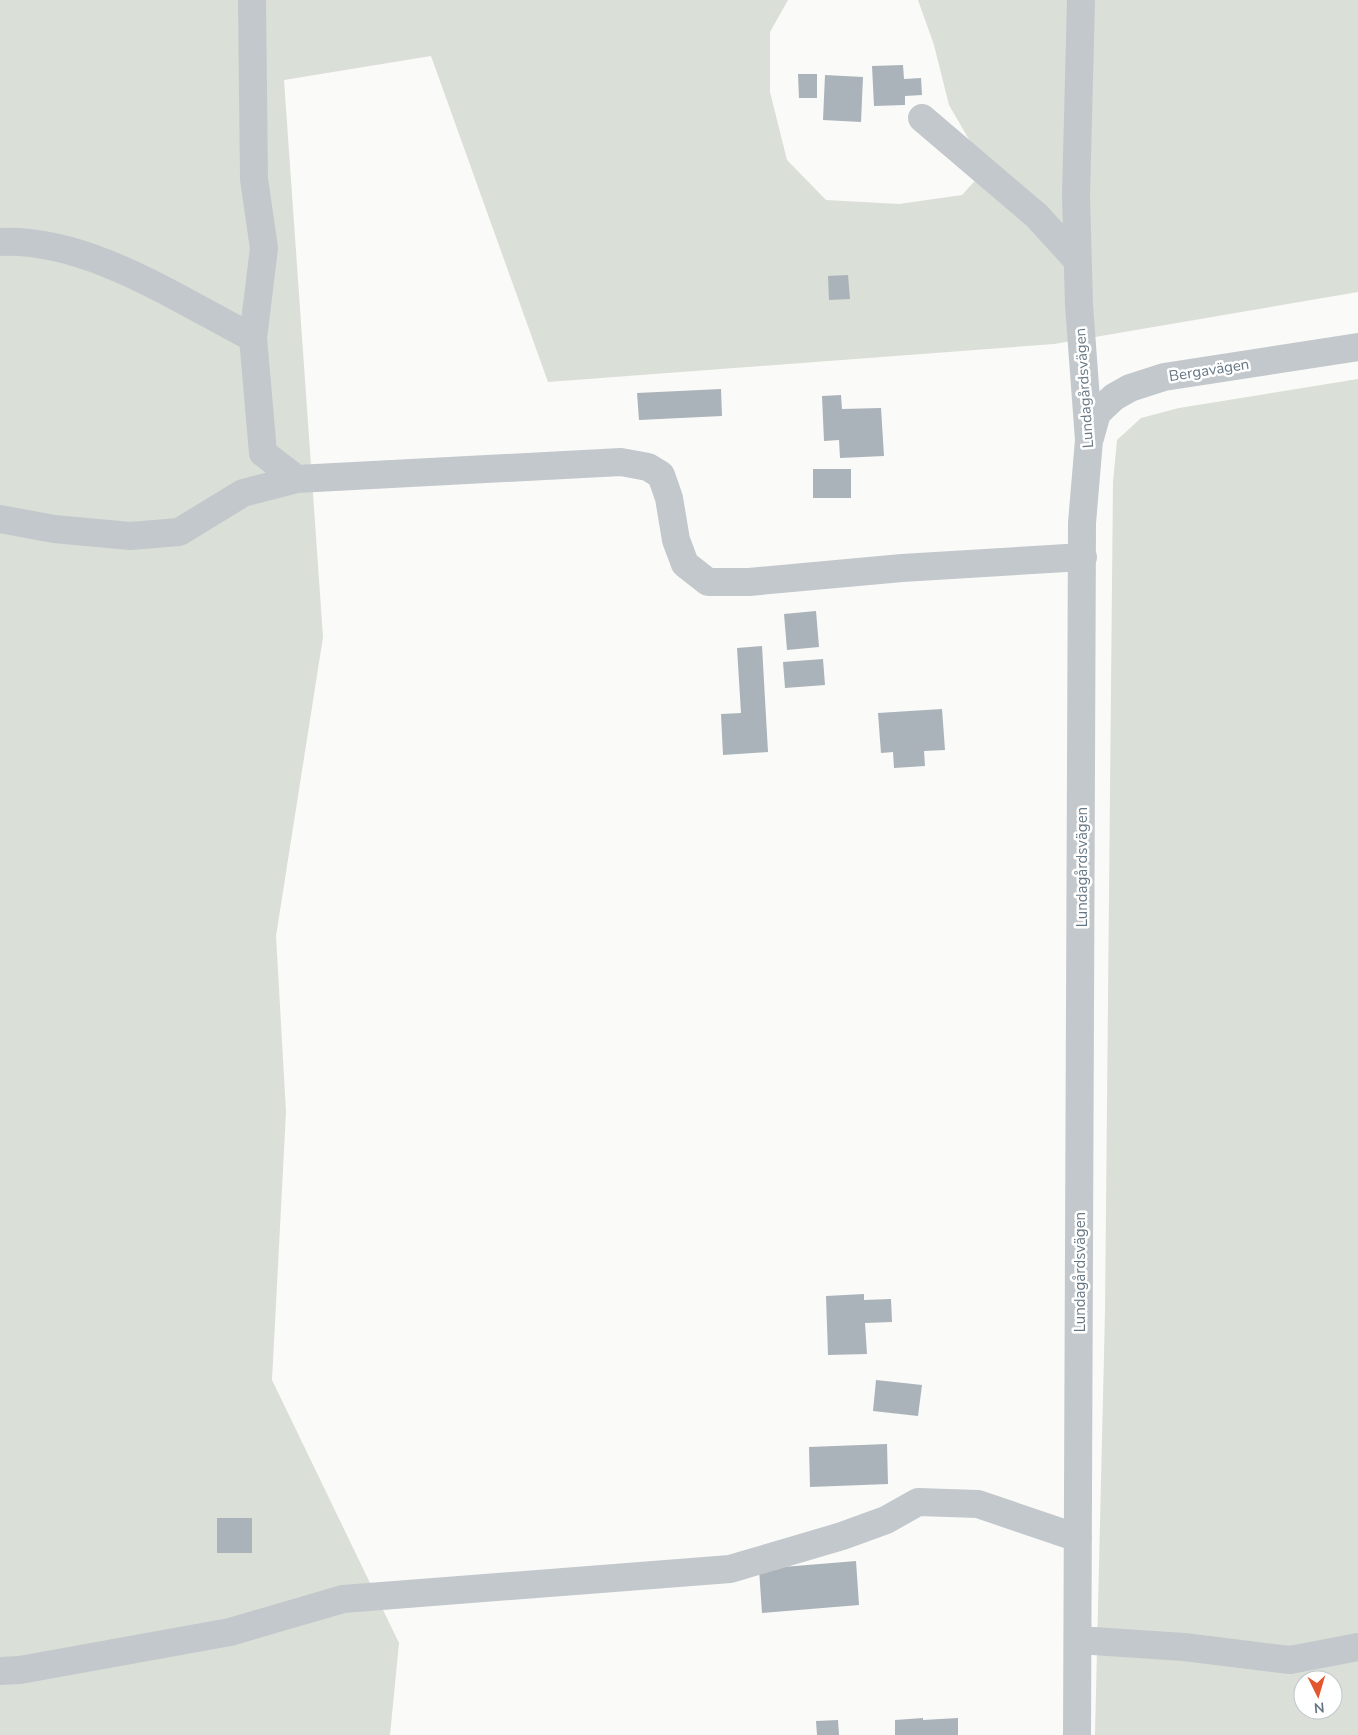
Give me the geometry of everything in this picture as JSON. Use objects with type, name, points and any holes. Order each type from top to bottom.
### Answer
[{"type":"street","points":[[252,0],[254,179],[264,248],[253,338],[263,453],[296,479]]},
{"type":"street","name":"Lundagårdsvägen","points":[[1077,1735],[1082,523],[1089,440],[1078,305],[1077,260],[1076,196],[1080,0]]},
{"type":"street","points":[[922,118],[1038,216],[1077,260]]},
{"type":"street","points":[[0,242],[19,241],[72,252],[123,270],[253,338]]},
{"type":"street","name":"Bergavägen","points":[[1089,440],[1098,413],[1114,397],[1130,388],[1164,377],[1358,346]]},
{"type":"street","points":[[0,519],[54,529],[130,536],[179,532],[243,493],[296,479],[621,462],[648,467],[661,475],[669,498],[676,540],[685,564],[708,582],[749,582],[902,568],[1082,557]]},
{"type":"street","points":[[0,1671],[20,1670],[230,1632],[343,1600],[730,1569],[842,1536],[886,1520],[918,1502],[978,1504],[1078,1538]]},
{"type":"street","points":[[1078,1640],[1184,1647],[1290,1660],[1358,1647]]},
{"type":"shaded area","points":[[0,0],[788,0],[770,32],[770,92],[787,160],[826,200],[899,204],[962,195],[982,173],[982,162],[949,105],[934,45],[918,0],[1358,0],[1358,292],[1054,344],[548,382],[431,56],[284,80],[323,637],[276,936],[286,1112],[272,1380],[399,1643],[390,1735],[0,1735]]},
{"type":"shaded area","points":[[1358,379],[1358,1735],[1095,1735],[1105,1312],[1113,482],[1117,440],[1141,418],[1179,408]]},
{"type":"building","points":[[903,65],[904,79],[921,78],[922,95],[905,96],[905,105],[874,106],[872,66]]},
{"type":"building","points":[[798,74],[817,74],[817,98],[799,98]]},
{"type":"building","points":[[825,75],[863,77],[861,122],[823,120]]},
{"type":"building","points":[[848,275],[850,299],[829,300],[828,276]]},
{"type":"building","points":[[721,389],[722,416],[639,420],[637,393]]},
{"type":"building","points":[[841,395],[842,409],[881,408],[884,456],[840,458],[839,440],[824,441],[822,396]]},
{"type":"building","points":[[813,469],[851,469],[851,498],[813,498]]},
{"type":"building","points":[[816,611],[819,647],[787,650],[784,614]]},
{"type":"building","points":[[762,646],[768,752],[723,755],[721,714],[741,713],[737,648]]},
{"type":"building","points":[[823,659],[825,685],[785,688],[783,662]]},
{"type":"building","points":[[942,709],[945,750],[924,751],[925,766],[894,768],[893,752],[881,753],[878,713]]},
{"type":"building","points":[[864,1294],[864,1300],[891,1299],[892,1322],[865,1323],[867,1354],[828,1355],[826,1296]]},
{"type":"building","points":[[876,1380],[922,1385],[918,1416],[873,1411]]},
{"type":"building","points":[[887,1444],[888,1484],[810,1487],[809,1447]]},
{"type":"building","points":[[217,1518],[252,1518],[252,1553],[217,1553]]},
{"type":"building","points":[[856,1561],[859,1605],[762,1613],[759,1569]]},
{"type":"building","points":[[923,1718],[923,1720],[958,1718],[958,1735],[895,1735],[895,1720]]},
{"type":"building","points":[[838,1720],[839,1735],[817,1735],[816,1721]]}]
